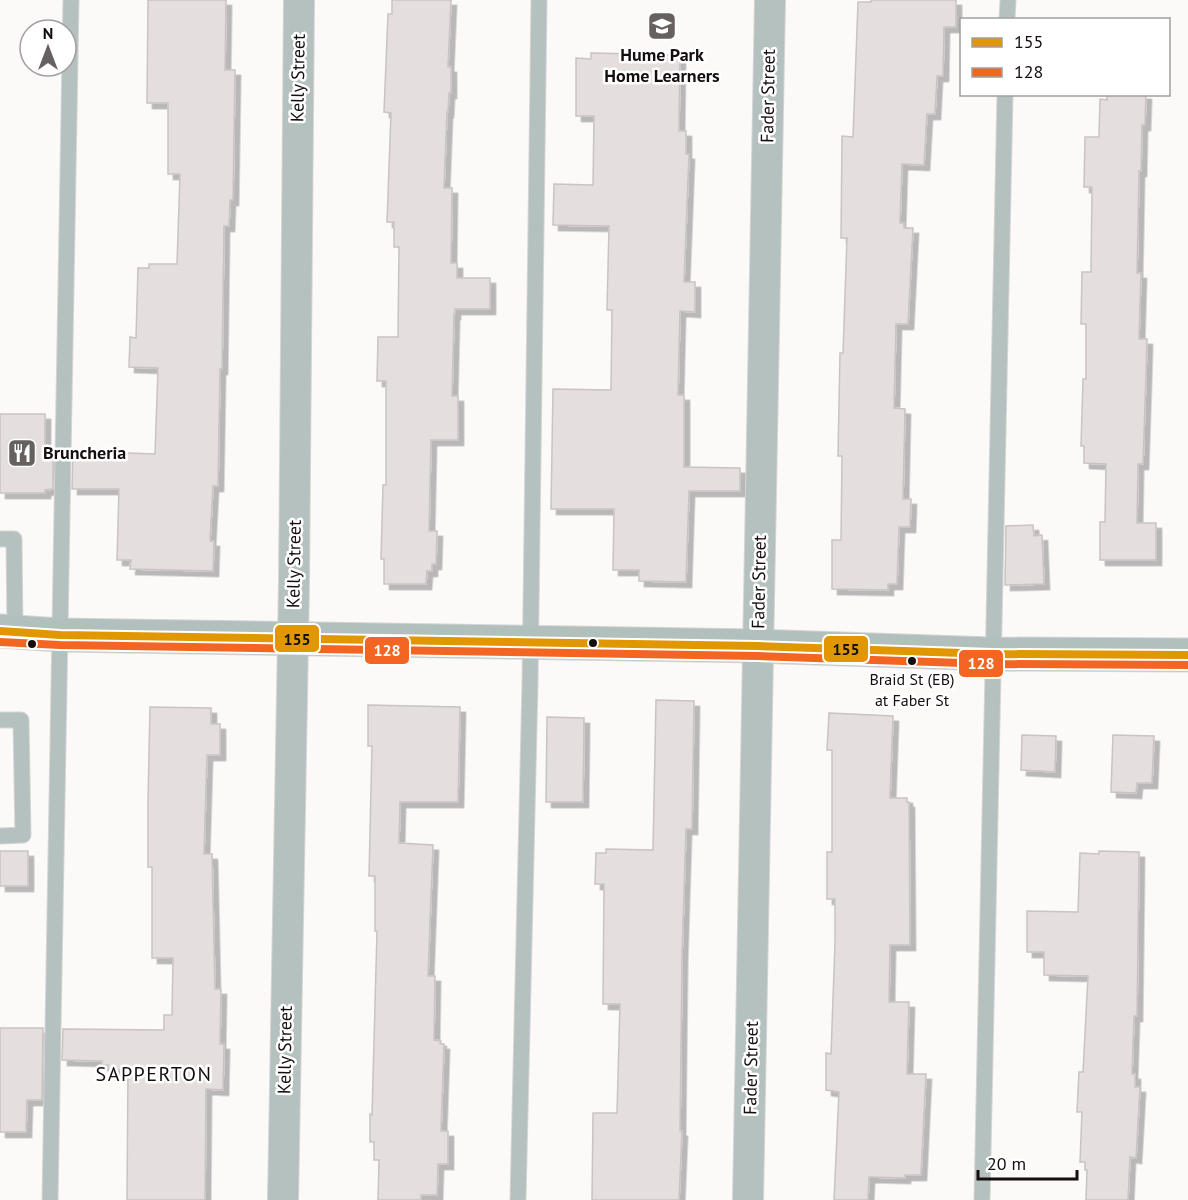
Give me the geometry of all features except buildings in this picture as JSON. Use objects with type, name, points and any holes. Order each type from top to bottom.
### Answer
[{"type":"main road","points":[[8,632],[292,640],[758,646],[992,654],[1188,655]]},
{"type":"street","name":"Kelly Street","points":[[283,1200],[299,0]]},
{"type":"street","name":"Fader Street","points":[[748,1200],[770,0]]},
{"type":"lane","points":[[50,1200],[71,0]]},
{"type":"lane","points":[[518,1200],[531,644],[539,0]]},
{"type":"lane","points":[[1007,18],[1008,0]]},
{"type":"lane","points":[[982,1200],[1005,96]]},
{"type":"lane","points":[[0,539],[14,539],[8,632]]},
{"type":"lane","points":[[0,720],[21,720],[23,835],[0,836]]},
{"type":"transit line","name":"155","points":[[0,631],[60,635],[758,646],[992,654],[1188,655]]},
{"type":"transit line","name":"128","points":[[0,642],[60,645],[758,656],[992,664],[1188,665]]},
{"type":"place","name":"Hume Park Home Learners","points":[[662,26]]},
{"type":"place","name":"Bruncheria","points":[[22,453]]},
{"type":"place","name":"Braid St (EB) at Faber St","points":[[912,661]]},
{"type":"district","name":"SAPPERTON","points":[[154,1074]]}]
